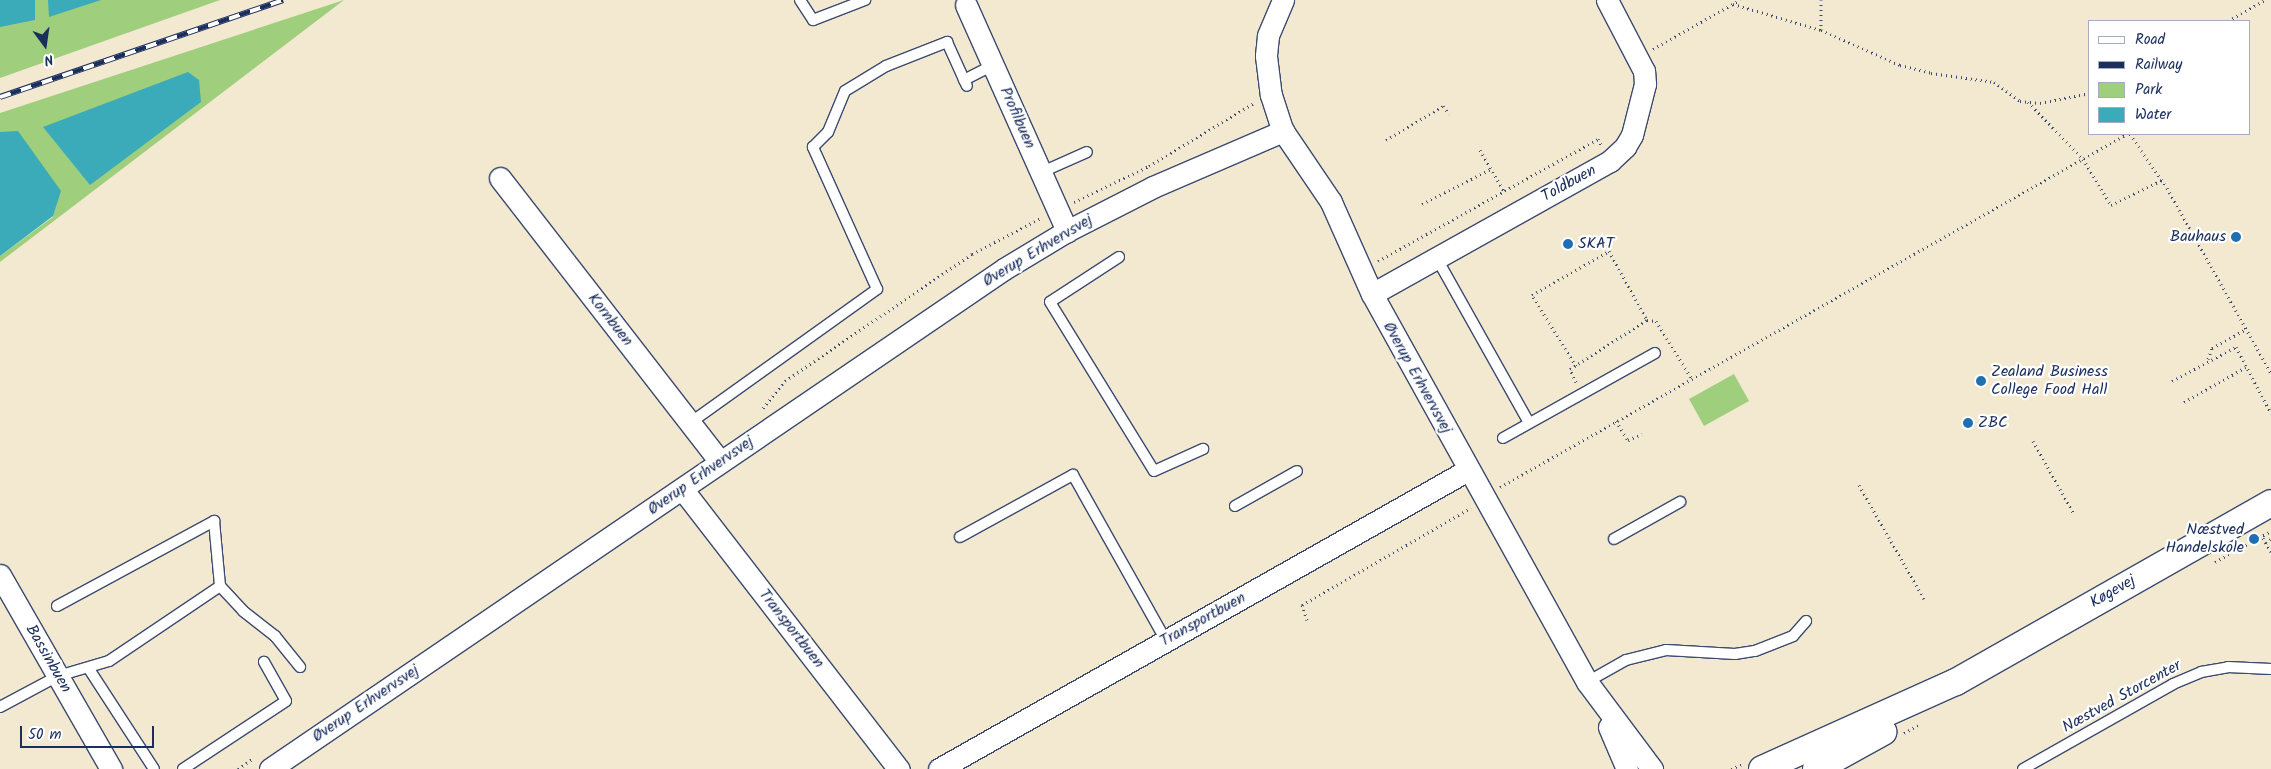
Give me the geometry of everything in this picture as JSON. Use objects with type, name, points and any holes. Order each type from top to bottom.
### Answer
[{"type":"street","points":[[1283,0],[1268,36],[1266,56],[1271,95],[1283,131]]},
{"type":"street","name":"Toldbuen","points":[[1372,294],[1610,161],[1624,147],[1632,135],[1645,84],[1639,57],[1607,0]]},
{"type":"street","name":"Profilbuen","points":[[966,6],[1067,231]]},
{"type":"street","name":"Øverup Erhvervsvej","points":[[270,769],[1004,269],[1067,231],[1153,187],[1283,131],[1330,202],[1372,294],[1482,497],[1587,682],[1599,702],[1652,769]]},
{"type":"street","name":"Kornbuen","points":[[500,178],[720,462]]},
{"type":"street","name":"Transportbuen","points":[[940,769],[1468,470]]},
{"type":"street","name":"Transportbuen","points":[[682,490],[899,769]]},
{"type":"street","name":"Køgevej","points":[[1762,769],[1956,682],[2271,503]]},
{"type":"street","name":"Bassinbuen","points":[[0,575],[111,769]]},
{"type":"street","name":"Køgevej","points":[[1816,769],[1901,721],[1956,682]]},
{"type":"street","name":"Øverup Erhvervsvej","points":[[1599,702],[1627,769]]},
{"type":"lane","points":[[800,0],[813,20],[865,0]]},
{"type":"lane","points":[[690,423],[877,289],[861,248],[813,147],[828,132],[845,91],[886,66],[947,42],[966,83],[994,65]]},
{"type":"lane","points":[[1042,172],[1087,152]]},
{"type":"lane","points":[[1119,257],[1050,302],[1154,471],[1203,449]]},
{"type":"lane","points":[[1436,257],[1528,423]]},
{"type":"lane","points":[[1503,438],[1655,353]]},
{"type":"lane","points":[[1234,506],[1296,470]]},
{"type":"lane","points":[[960,537],[1073,475],[1166,641]]},
{"type":"lane","points":[[1614,539],[1680,502]]},
{"type":"lane","points":[[57,606],[214,522],[220,586],[243,611],[275,636],[300,667]]},
{"type":"lane","points":[[0,707],[58,676],[88,669],[109,661],[220,586]]},
{"type":"lane","points":[[1587,682],[1626,660],[1666,650],[1735,654],[1756,651],[1793,636],[1806,621]]},
{"type":"lane","points":[[183,769],[286,700],[264,662]]},
{"type":"lane","name":"Næstved Storcenter","points":[[2023,769],[2173,684],[2201,672],[2228,667],[2271,669]]},
{"type":"lane","points":[[88,669],[154,769]]},
{"type":"path","points":[[1639,57],[1740,0]]},
{"type":"path","points":[[1820,30],[1821,0]]},
{"type":"path","points":[[2230,20],[2265,0]]},
{"type":"path","points":[[1733,4],[1820,30],[1900,66],[1931,73],[1994,82],[2020,101],[2040,103],[2088,93]]},
{"type":"path","points":[[2027,102],[2083,159],[2111,205],[2162,180]]},
{"type":"path","points":[[1386,140],[1443,106],[1449,114]]},
{"type":"path","points":[[1307,620],[1302,605],[1468,511],[1482,497],[2126,135]]},
{"type":"path","points":[[2129,135],[2162,180],[2271,373]]},
{"type":"path","points":[[1361,271],[1598,139],[1610,161]]},
{"type":"path","points":[[1480,150],[1504,191]]},
{"type":"path","points":[[1422,204],[1491,169]]},
{"type":"path","points":[[1576,366],[1532,295],[1609,251],[1647,320]]},
{"type":"path","points":[[2208,359],[2212,348],[2246,329]]},
{"type":"path","points":[[2172,381],[2208,359],[2236,347],[2271,413]]},
{"type":"path","points":[[2184,402],[2246,367]]},
{"type":"path","points":[[1616,421],[1628,440],[1642,434]]},
{"type":"path","points":[[2033,441],[2074,514]]},
{"type":"path","points":[[1859,485],[1924,599]]},
{"type":"path","points":[[2271,531],[2263,538],[2271,552]]},
{"type":"path","points":[[2266,543],[2271,539]]},
{"type":"green space","points":[[0,0],[220,0],[0,78]]},
{"type":"green space","points":[[344,0],[0,262],[0,256],[53,217],[0,132],[0,113]]},
{"type":"green space","points":[[1734,374],[1749,401],[1704,426],[1689,399]]},
{"type":"water","points":[[0,0],[35,0],[35,20],[0,27]]},
{"type":"water","points":[[48,0],[101,0],[49,17]]},
{"type":"water","points":[[188,72],[199,80],[201,102],[90,185],[43,127]]},
{"type":"water","points":[[18,131],[61,191],[53,216],[0,256],[0,132]]},
{"type":"railway","points":[[0,97],[283,0]]},
{"type":"place","name":"Bauhaus","points":[[2236,237]]},
{"type":"place","name":"SKAT","points":[[1568,244]]},
{"type":"place","name":"Zealand Business College Food Hall","points":[[1981,381]]},
{"type":"place","name":"ZBC","points":[[1968,423]]},
{"type":"place","name":"Næstved Handelskole","points":[[2254,539]]}]
